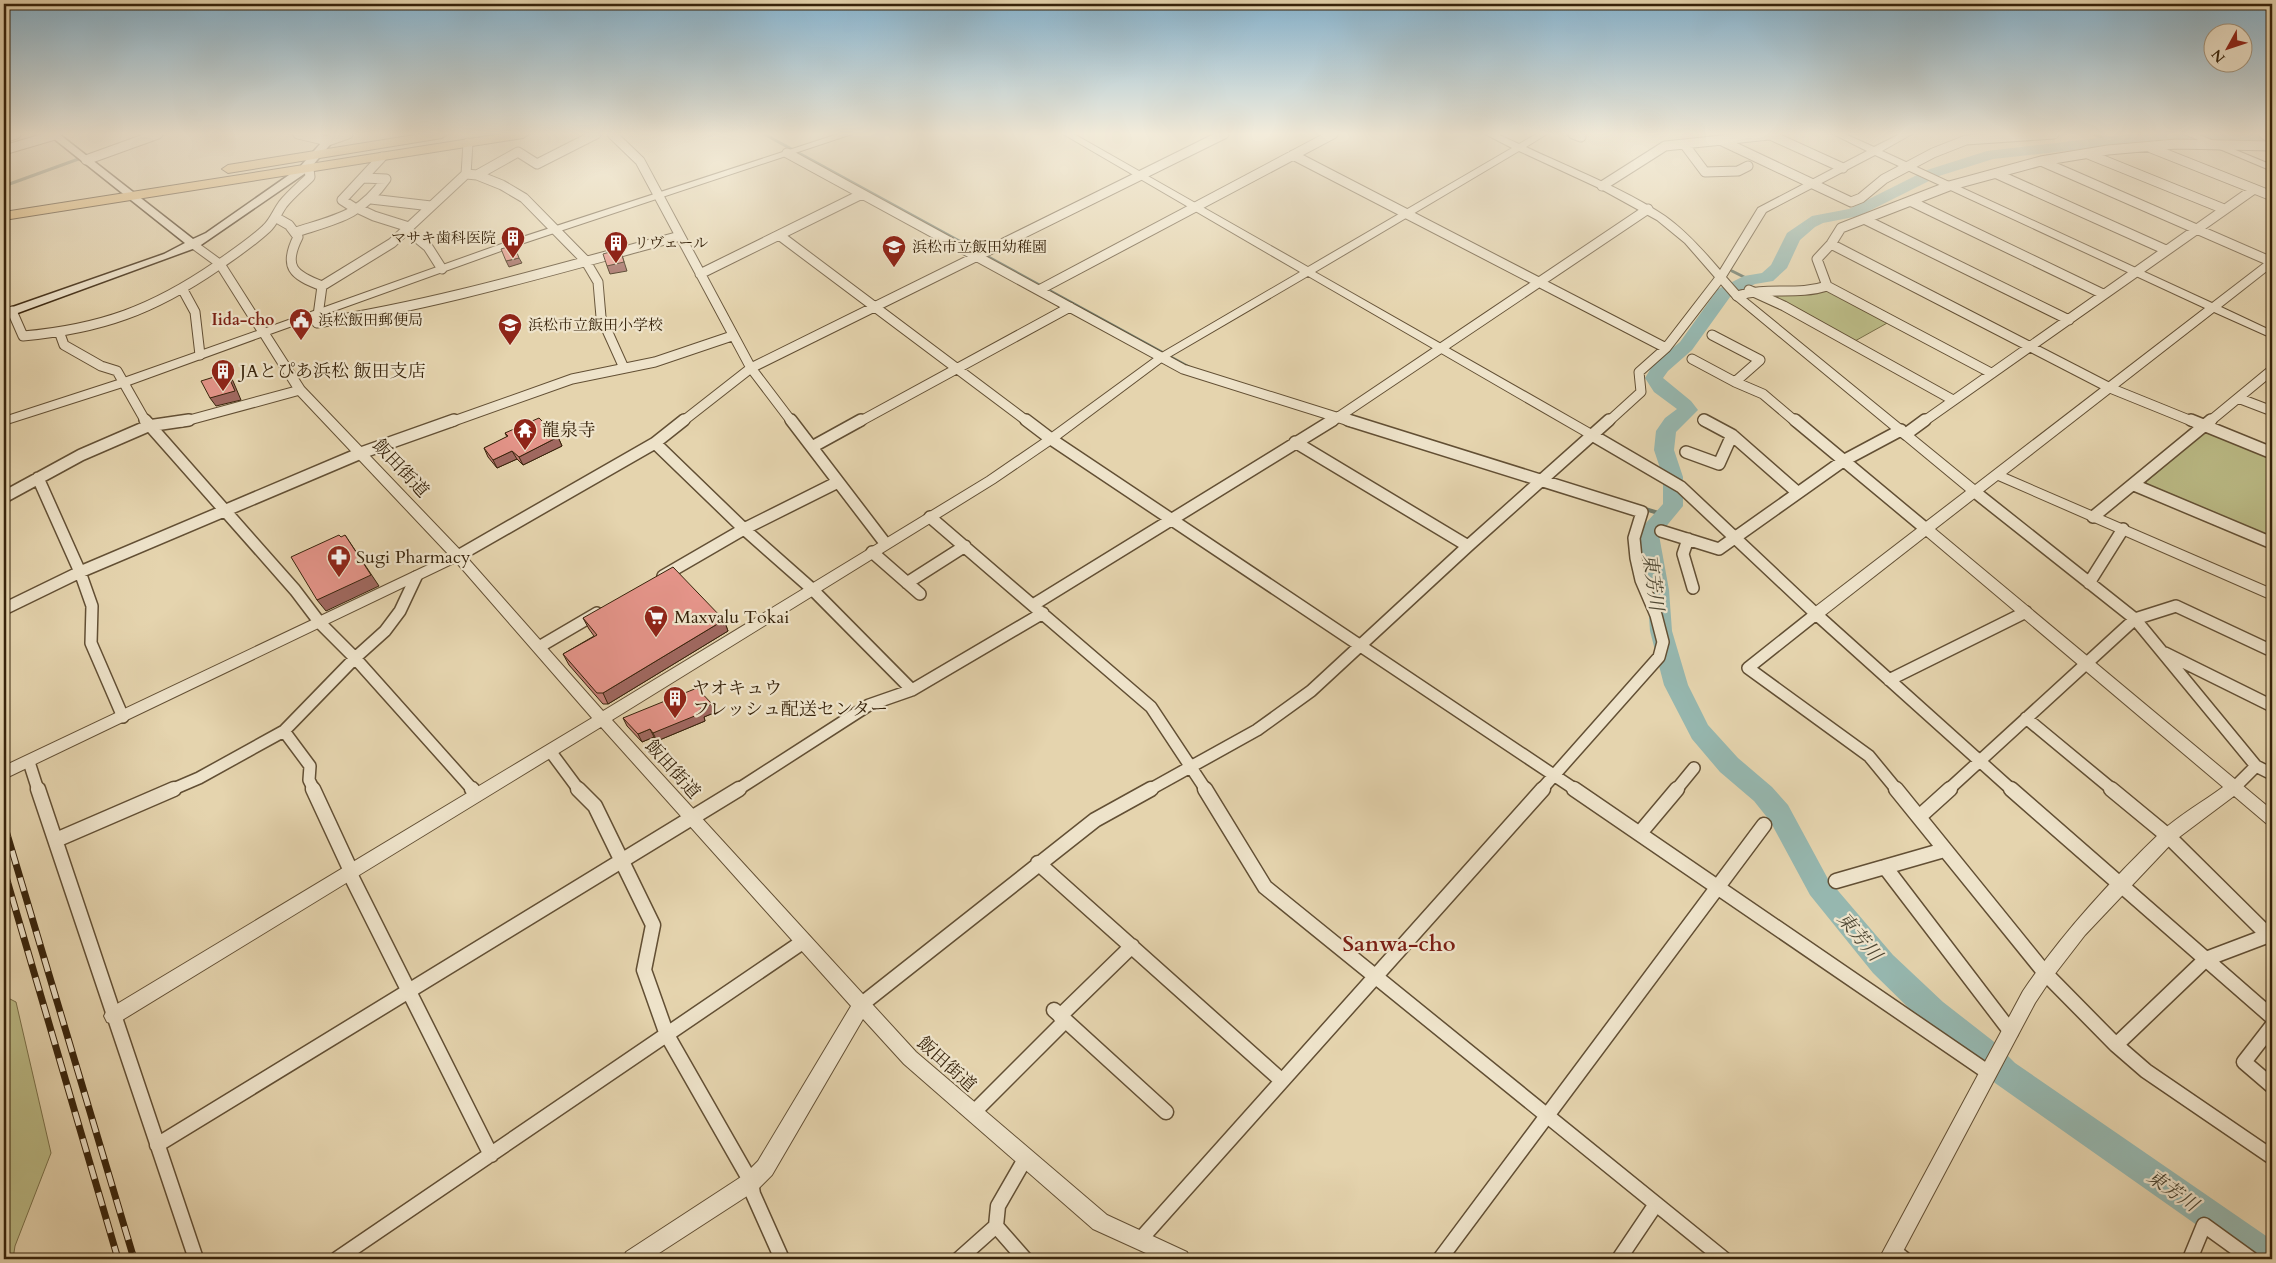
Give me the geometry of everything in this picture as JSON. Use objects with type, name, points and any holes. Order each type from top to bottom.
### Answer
[{"type":"highway","points":[[4,208],[86,193]]},
{"type":"highway","points":[[4,216],[153,193]]},
{"type":"main road","points":[[128,193],[194,245]]},
{"type":"main road","points":[[8,313],[194,245],[272,193]]},
{"type":"street","points":[[8,313],[22,336],[60,334],[126,316],[156,304],[183,290],[220,264],[273,222],[286,201],[294,193]]},
{"type":"street","points":[[349,193],[342,200],[357,209],[408,228],[428,247],[442,269]]},
{"type":"street","points":[[296,232],[357,209],[375,193]]},
{"type":"street","points":[[322,286],[392,243],[446,193]]},
{"type":"street","points":[[515,193],[524,198],[586,260],[598,282],[601,317],[624,368]]},
{"type":"street","points":[[4,421],[124,382],[442,269],[665,193]]},
{"type":"street","points":[[4,774],[458,556],[655,442],[751,368],[1106,193]]},
{"type":"street","points":[[1171,193],[1681,487],[1816,614],[1979,761],[2272,1017]]},
{"type":"street","points":[[1039,290],[1220,193]]},
{"type":"street","points":[[1366,193],[1666,348]]},
{"type":"street","points":[[113,1016],[476,794],[550,751],[991,480],[1051,439],[1162,357],[1442,193]]},
{"type":"street","points":[[1615,193],[1648,210],[1689,241],[1735,294],[1975,492],[2135,618],[2256,766],[2272,774]]},
{"type":"street","points":[[633,1259],[751,1182],[765,1168],[862,1004],[1038,863],[1095,820],[1257,730],[1311,691],[1468,546],[1641,392],[1639,372],[1666,348],[1722,281],[1762,210],[1795,193]]},
{"type":"street","points":[[1832,193],[1851,202],[1867,193]]},
{"type":"street","points":[[1929,193],[1890,208],[1866,220],[1841,228],[1831,244],[1817,259],[1827,286],[1990,373]]},
{"type":"street","points":[[1965,193],[2272,335]]},
{"type":"street","points":[[2038,193],[2166,250]]},
{"type":"street","points":[[2115,193],[2272,262],[1748,668],[1869,756],[2045,972],[2116,1045],[2146,1070],[2272,1157]]},
{"type":"street","points":[[2185,193],[2224,209]]},
{"type":"street","points":[[1661,531],[1719,549],[1843,461],[1904,432],[1953,400],[2248,193]]},
{"type":"street","points":[[700,274],[862,194],[1183,369],[1642,512],[1634,538],[1636,558],[1641,580],[1656,616],[1664,642],[1659,657],[1645,676],[1281,1080],[1139,1242]]},
{"type":"street","points":[[659,195],[732,336],[751,368],[886,543]]},
{"type":"street","points":[[370,199],[432,206]]},
{"type":"street","points":[[1910,201],[2103,294]]},
{"type":"street","points":[[1033,605],[1338,417],[1648,210]]},
{"type":"street","points":[[275,217],[284,221],[296,232],[298,237],[290,254],[291,263],[305,279],[322,286]]},
{"type":"street","points":[[1866,220],[2069,320]]},
{"type":"street","points":[[779,235],[1051,439],[1640,832],[1989,1073]]},
{"type":"street","points":[[322,286],[317,323],[362,317],[438,300],[680,236]]},
{"type":"street","points":[[1831,244],[2110,388],[2272,453]]},
{"type":"street","name":"飯田街道","points":[[194,245],[220,264],[262,333],[300,390],[458,556],[910,1058],[1100,1222],[1139,1242],[1180,1259]]},
{"type":"street","points":[[1735,294],[1749,290],[1798,293],[1817,290],[1827,286]]},
{"type":"street","points":[[183,290],[191,299],[195,311],[200,355]]},
{"type":"street","points":[[1749,290],[1784,306],[1953,400]]},
{"type":"street","points":[[812,447],[1070,307]]},
{"type":"street","points":[[60,334],[64,345],[101,366],[117,371],[148,426],[294,590],[320,623],[355,658],[476,794]]},
{"type":"street","points":[[1712,335],[1760,360],[1735,382]]},
{"type":"street","points":[[4,609],[80,572],[361,453],[572,379],[655,362],[732,336]]},
{"type":"street","points":[[1692,359],[1762,394],[2087,662],[2272,819]]},
{"type":"street","points":[[2093,517],[2272,372]]},
{"type":"street","points":[[4,497],[81,455],[148,426],[188,421],[300,390]]},
{"type":"street","points":[[2238,398],[2272,411]]},
{"type":"street","points":[[1702,420],[1732,435],[1797,492]]},
{"type":"street","points":[[1686,452],[1719,464],[1732,435]]},
{"type":"street","points":[[655,442],[744,529],[812,589],[912,690]]},
{"type":"street","points":[[1296,442],[1468,546]]},
{"type":"street","points":[[1998,475],[2272,595]]},
{"type":"street","points":[[38,478],[80,572],[92,606],[91,643],[123,717]]},
{"type":"street","points":[[650,583],[744,529],[838,482]]},
{"type":"street","points":[[2134,485],[2272,543]]},
{"type":"street","points":[[930,517],[1151,707],[1191,766],[1265,887],[1724,1259]]},
{"type":"street","points":[[2089,583],[2123,529]]},
{"type":"street","points":[[1688,539],[1683,554],[1693,588]]},
{"type":"street","points":[[907,582],[964,546]]},
{"type":"street","points":[[872,552],[920,594]]},
{"type":"street","points":[[56,840],[199,778],[284,731],[355,658],[385,631],[400,611],[416,577]]},
{"type":"street","points":[[1919,817],[2135,618],[2176,606],[2272,651]]},
{"type":"street","points":[[539,647],[607,608]]},
{"type":"street","points":[[1889,680],[2026,612]]},
{"type":"street","points":[[157,1145],[693,819],[869,705],[912,690],[1043,613]]},
{"type":"street","points":[[2161,651],[2272,706]]},
{"type":"street","points":[[2026,718],[2168,836],[2271,935],[2206,960],[2116,1045]]},
{"type":"street","points":[[284,731],[310,766],[309,780],[351,871],[352,878],[491,1155]]},
{"type":"street","points":[[550,751],[581,793],[595,806],[621,863],[653,925],[644,970],[668,1035],[751,1182],[753,1194],[782,1259]]},
{"type":"street","points":[[29,762],[196,1259]]},
{"type":"street","points":[[1896,1256],[1989,1073],[2045,972],[2079,930],[2168,836],[2235,787],[2256,766]]},
{"type":"street","points":[[1640,832],[1694,768]]},
{"type":"street","points":[[1440,1259],[1764,825]]},
{"type":"street","points":[[1836,881],[1944,850]]},
{"type":"street","points":[[1038,863],[1281,1080]]},
{"type":"street","points":[[1885,867],[2011,1032]]},
{"type":"street","points":[[337,1259],[804,941]]},
{"type":"street","points":[[973,1113],[1059,1016],[1132,946]]},
{"type":"street","points":[[1059,1016],[1166,1112]]},
{"type":"street","points":[[2272,1026],[2244,1062],[2272,1086]]},
{"type":"street","points":[[958,1259],[996,1226],[998,1206],[1025,1159]]},
{"type":"street","points":[[1619,1259],[1656,1204]]},
{"type":"street","points":[[2190,1259],[2204,1225],[2251,1259]]},
{"type":"street","points":[[996,1226],[1025,1259]]},
{"type":"green space","points":[[1828,289],[1889,322],[1855,341],[1774,298],[1774,294],[1808,294]]},
{"type":"green space","points":[[2206,431],[2272,455],[2272,539],[2150,488],[2146,482]]},
{"type":"green space","points":[[4,996],[16,1002],[51,1153],[15,1246],[13,1259],[4,1259]]},
{"type":"building","points":[[514,245],[519,258],[506,261],[501,249]]},
{"type":"building","points":[[620,249],[624,262],[607,266],[603,254]]},
{"type":"building","points":[[227,373],[235,391],[210,398],[201,381]]},
{"type":"building","points":[[539,418],[558,437],[519,457],[512,451],[493,460],[484,448],[508,436],[505,433]]},
{"type":"building","name":"Sugi Pharmacy","points":[[339,535],[341,537],[345,535],[371,575],[317,600],[291,557]]},
{"type":"building","name":"Maxvalu Tokai","points":[[673,567],[724,620],[603,693],[597,693],[563,654],[597,635],[583,618]]},
{"type":"building","points":[[697,688],[712,704],[700,709],[702,713],[653,733],[650,729],[638,734],[623,718]]},
{"type":"waterway","points":[[872,193],[1189,367]]},
{"type":"waterway","name":"東芳川","points":[[1893,193],[1853,213],[1818,219],[1809,224],[1793,237],[1778,268],[1767,277],[1750,280],[1724,293],[1686,346],[1661,367],[1654,378],[1661,388],[1688,410],[1672,423],[1666,431],[1664,450],[1673,477],[1673,506],[1648,533],[1658,590],[1661,631],[1676,685],[1700,732],[1729,765],[1763,794],[1779,813],[1819,887],[1883,964],[1933,1012],[1983,1051],[2005,1073],[2272,1259]]},
{"type":"waterway","points":[[1732,271],[1750,280]]},
{"type":"waterway","points":[[1642,508],[1665,515]]},
{"type":"railway","points":[[4,824],[134,1259]]},
{"type":"railway","points":[[4,870],[118,1259]]},
{"type":"place","name":"マサキ歯科医院","points":[[513,259]]},
{"type":"place","name":"リヴェール","points":[[616,264]]},
{"type":"place","name":"浜松市立飯田幼稚園","points":[[894,268]]},
{"type":"place","name":"浜松飯田郵便局","points":[[301,341]]},
{"type":"place","name":"浜松市立飯田小学校","points":[[510,346]]},
{"type":"place","name":"JAとぴあ浜松 飯田支店","points":[[223,392]]},
{"type":"place","name":"龍泉寺","points":[[525,451]]},
{"type":"place","name":"Sugi Pharmacy","points":[[339,578]]},
{"type":"place","name":"Maxvalu Tokai","points":[[656,638]]},
{"type":"place","name":"ヤオキュウ フレッシュ配送センター","points":[[675,719]]},
{"type":"district","name":"Iida-cho","points":[[243,319]]},
{"type":"district","name":"Sanwa-cho","points":[[1399,943]]}]
